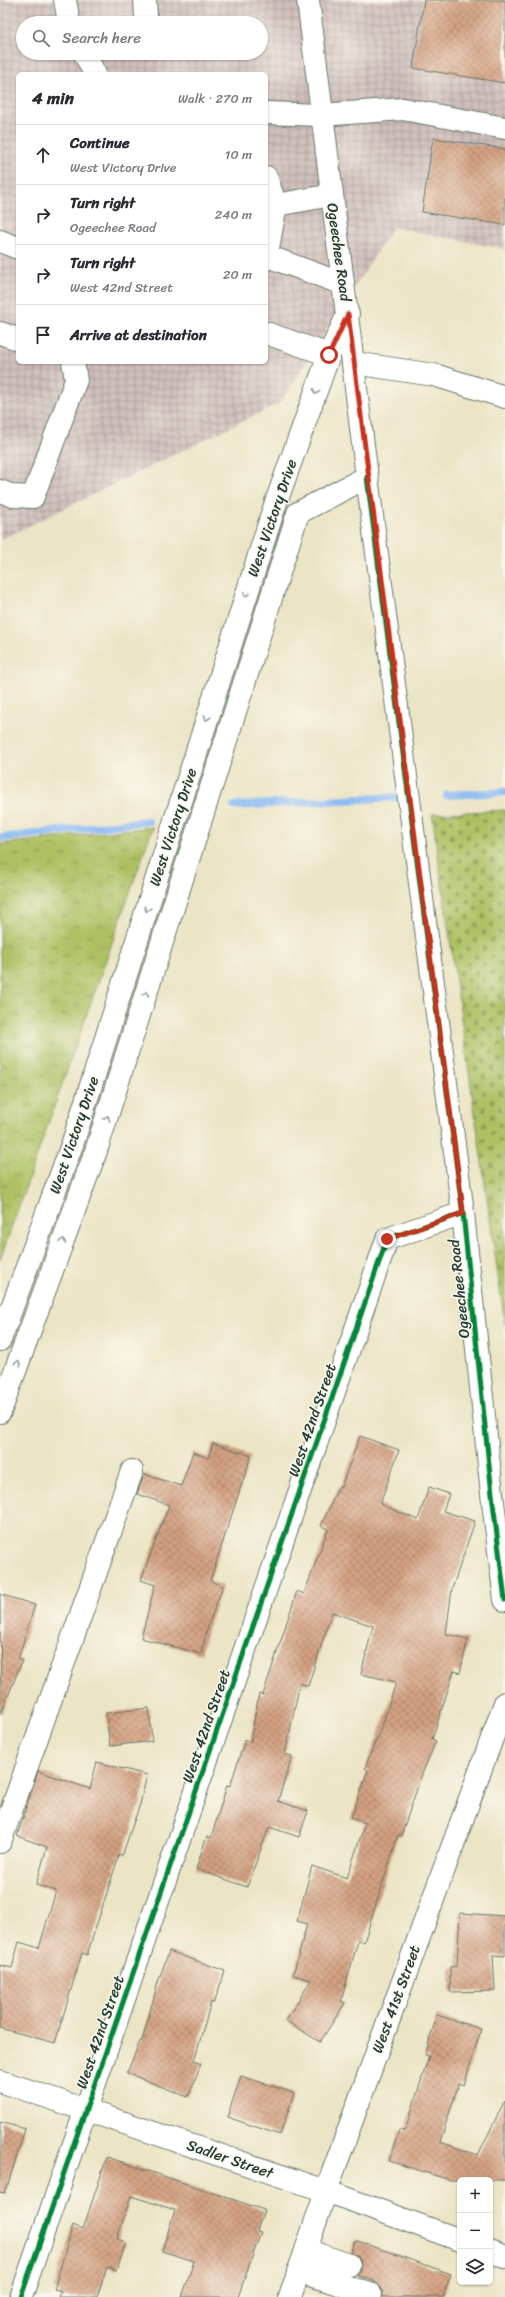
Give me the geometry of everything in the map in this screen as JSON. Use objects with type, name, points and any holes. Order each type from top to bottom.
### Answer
[{"type":"street","points":[[66,0],[68,16]]},
{"type":"street","name":"Ogeechee Road","points":[[308,0],[321,115],[348,314],[367,477],[463,1213],[498,1495],[505,1600]]},
{"type":"street","points":[[88,60],[94,72]]},
{"type":"street","points":[[268,112],[321,115],[403,109],[505,128]]},
{"type":"street","points":[[268,229],[271,193],[332,195]]},
{"type":"street","points":[[0,241],[16,247]]},
{"type":"street","points":[[268,258],[344,284]]},
{"type":"street","name":"West Victory Drive","points":[[0,1340],[73,1142],[275,505],[329,355],[348,314]]},
{"type":"street","points":[[0,333],[16,338]]},
{"type":"street","points":[[268,334],[329,355]]},
{"type":"street","points":[[0,491],[13,496],[33,497],[76,380],[73,364]]},
{"type":"street","points":[[354,364],[434,375],[505,397]]},
{"type":"street","name":"West Victory Drive","points":[[0,1412],[96,1151],[298,513],[367,477]]},
{"type":"street","name":"West 42nd Street","points":[[21,2297],[387,1239],[463,1213]]},
{"type":"street","points":[[0,1842],[132,1471]]},
{"type":"street","name":"West 41st Street","points":[[290,2297],[326,2192],[505,1703]]},
{"type":"street","name":"Sadler Street","points":[[0,2081],[326,2192],[457,2239]]},
{"type":"street","points":[[306,2250],[349,2265]]},
{"type":"street","points":[[493,2252],[505,2257]]},
{"type":"street","points":[[298,2271],[370,2294]]},
{"type":"shaded area","points":[[0,0],[505,0],[505,249],[393,227],[280,403],[0,540]]},
{"type":"green space","points":[[505,810],[505,1324],[432,814]]},
{"type":"green space","points":[[153,827],[0,1260],[0,844]]},
{"type":"building","points":[[424,0],[505,0],[505,83],[413,68]]},
{"type":"building","points":[[433,138],[505,149],[505,225],[422,212]]},
{"type":"building","points":[[360,1436],[399,1450],[380,1504],[418,1520],[429,1487],[449,1494],[443,1511],[475,1521],[452,1589],[446,1634],[468,1639],[460,1673],[454,1671],[432,1739],[436,1741],[422,1774],[401,1836],[398,1835],[364,1942],[358,1941],[341,2001],[345,2003],[320,2042],[286,2021],[311,1980],[293,1975],[307,1924],[297,1921],[312,1866],[347,1878],[365,1823],[351,1818],[368,1770],[365,1768],[384,1720],[396,1682],[361,1674],[373,1626],[332,1612],[308,1686],[300,1683],[285,1754],[292,1756],[278,1801],[308,1811],[299,1837],[269,1827],[247,1887],[196,1869],[207,1836],[211,1838],[227,1785],[230,1786],[245,1740],[250,1742],[259,1694],[263,1695],[297,1591],[304,1594],[328,1529],[321,1526],[339,1486],[341,1487]]},
{"type":"building","points":[[213,1443],[251,1456],[210,1581],[223,1586],[208,1626],[201,1654],[141,1638],[155,1585],[141,1580],[169,1505],[137,1494],[144,1474],[181,1486],[193,1452],[208,1458]]},
{"type":"building","points":[[0,1594],[35,1605],[18,1659],[22,1661],[1,1714]]},
{"type":"building","points":[[149,1708],[152,1741],[110,1746],[106,1713]]},
{"type":"building","points":[[97,1762],[147,1775],[140,1804],[122,1856],[119,1855],[87,1955],[82,1953],[55,2043],[0,2028],[0,1965],[12,1968],[19,1942],[39,1948],[56,1891],[36,1885],[47,1847],[17,1836],[38,1771],[90,1789]]},
{"type":"building","points":[[460,1913],[505,1916],[505,1956],[493,1955],[495,1991],[450,1992],[450,1967],[457,1966]]},
{"type":"building","points":[[169,1951],[225,1971],[214,2003],[211,2002],[194,2061],[201,2064],[188,2097],[127,2073],[140,2041],[142,2041],[158,1982]]},
{"type":"building","points":[[437,2015],[481,2029],[464,2085],[459,2083],[440,2142],[478,2155],[505,2100],[505,2180],[493,2180],[493,2177],[457,2177],[457,2180],[450,2180],[389,2161],[399,2130],[405,2131],[429,2056],[425,2055]]},
{"type":"building","points":[[241,2076],[294,2093],[280,2135],[227,2117]]},
{"type":"building","points":[[0,2122],[25,2129],[5,2194],[0,2193]]},
{"type":"building","points":[[107,2157],[264,2210],[257,2231],[261,2232],[238,2297],[182,2297],[194,2261],[162,2251],[175,2210],[131,2196],[117,2239],[126,2242],[117,2270],[107,2267],[97,2297],[59,2297],[61,2292],[54,2290],[73,2225],[83,2229]]},
{"type":"building","points":[[355,2240],[451,2274],[443,2297],[382,2297],[382,2291],[374,2281],[357,2275],[361,2269],[361,2263],[358,2257],[351,2252]]},
{"type":"waterway","points":[[447,795],[505,792]]},
{"type":"waterway","points":[[234,806],[397,797]]},
{"type":"waterway","points":[[0,838],[148,821]]},
{"type":"cycle path","points":[[367,477],[463,1213],[492,1494],[505,1600]]},
{"type":"cycle path","points":[[21,2297],[387,1239],[463,1213]]},
{"type":"route","points":[[329,355],[348,314],[367,477],[463,1213],[387,1239]]}]
